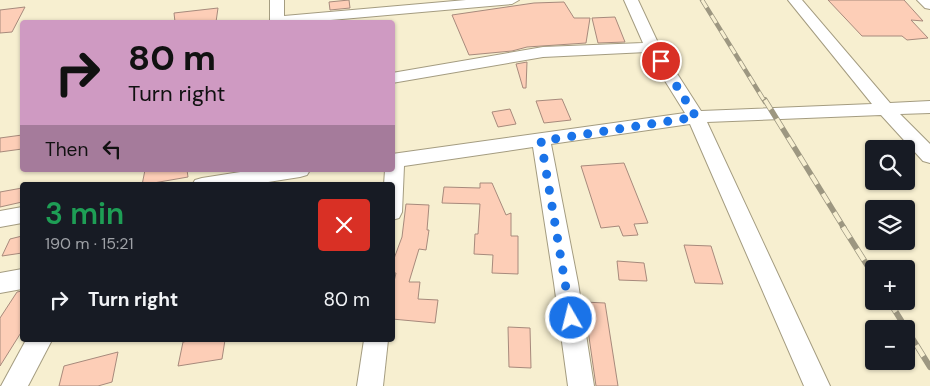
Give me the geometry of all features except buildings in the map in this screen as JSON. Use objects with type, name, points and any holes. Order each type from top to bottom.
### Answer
[{"type":"street","points":[[277,0],[277,20]]},
{"type":"street","points":[[298,20],[512,0]]},
{"type":"street","points":[[631,0],[652,47],[696,117],[818,386]]},
{"type":"street","points":[[796,0],[885,108],[930,156]]},
{"type":"street","points":[[924,0],[930,5]]},
{"type":"street","points":[[395,77],[543,52],[652,47]]},
{"type":"street","points":[[395,161],[696,117],[930,107]]},
{"type":"street","points":[[541,141],[566,284],[581,386]]},
{"type":"street","points":[[218,182],[273,172]]},
{"type":"street","points":[[0,219],[20,215]]},
{"type":"street","points":[[0,283],[20,280]]},
{"type":"street","points":[[14,386],[39,342]]},
{"type":"street","points":[[370,386],[376,342]]},
{"type":"railway","points":[[702,0],[765,102]]},
{"type":"railway","points":[[765,100],[844,228]]},
{"type":"railway","points":[[843,227],[865,262]]},
{"type":"railway","points":[[895,310],[930,367]]},
{"type":"route","points":[[571,318],[541,141],[696,117],[661,61]]}]
